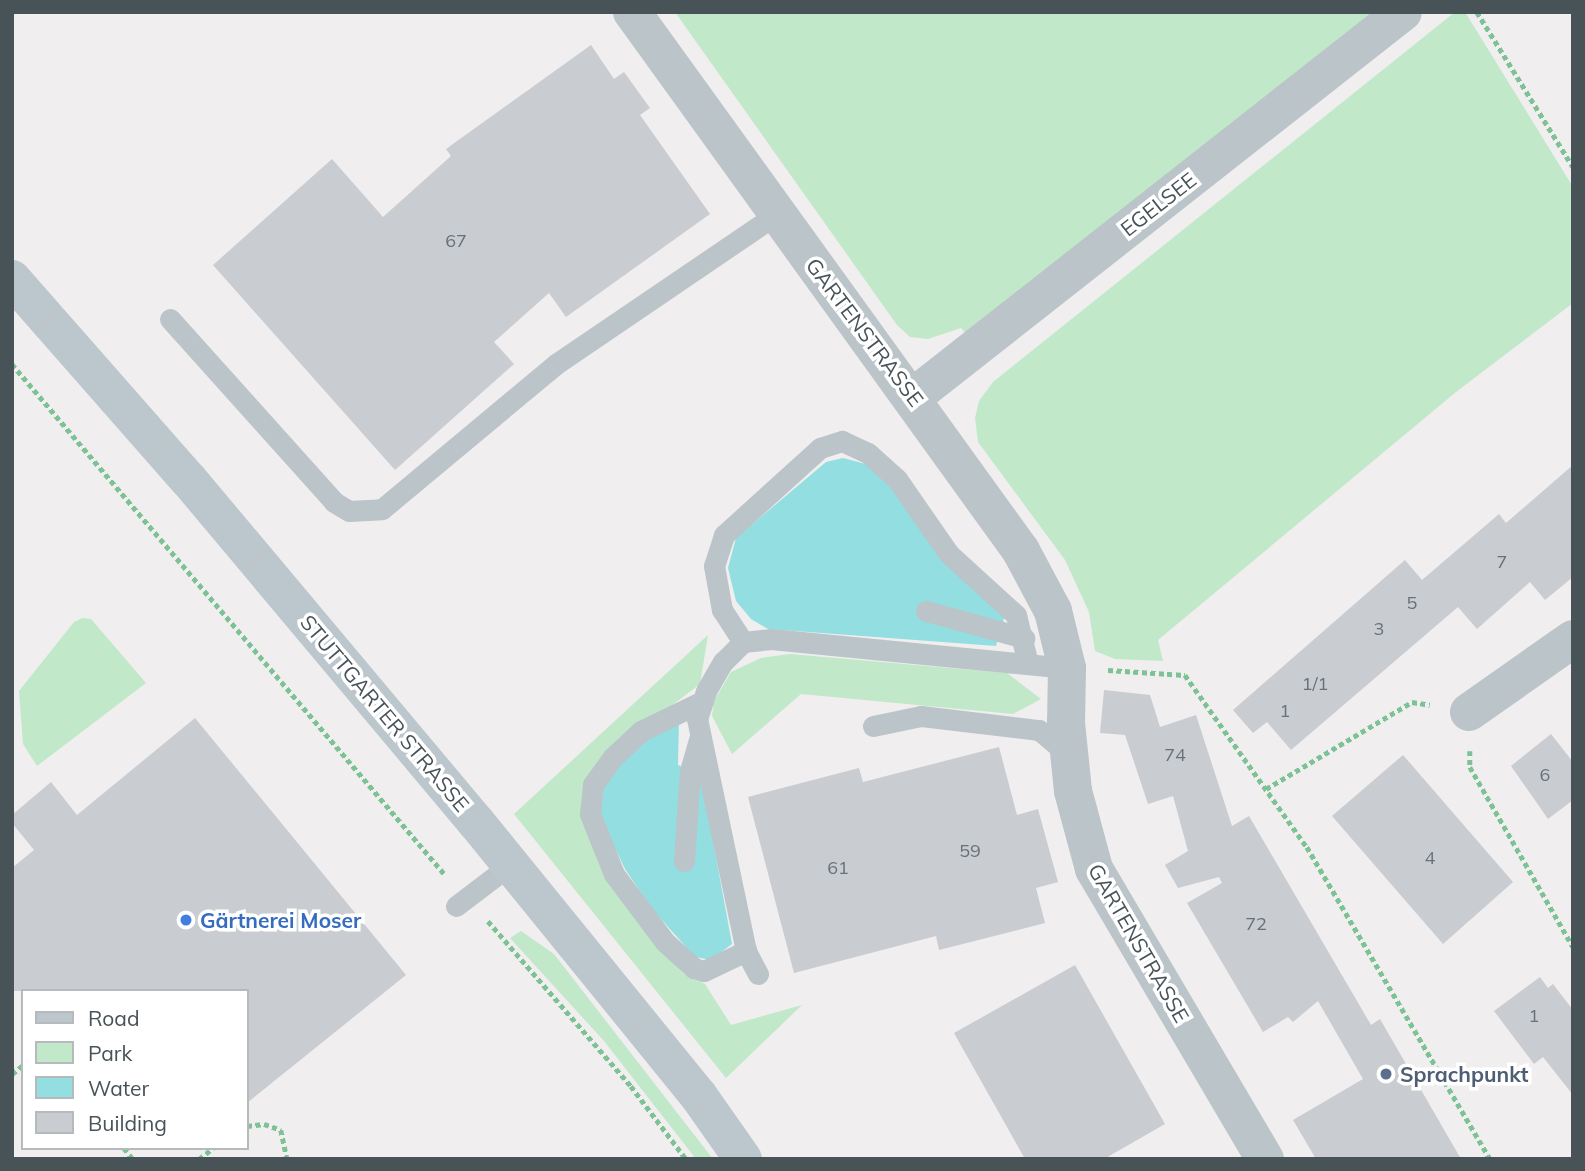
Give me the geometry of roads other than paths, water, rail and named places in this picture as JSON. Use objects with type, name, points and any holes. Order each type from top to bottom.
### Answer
[{"type":"street","name":"GARTENSTRASSE","points":[[632,12],[913,397],[1021,551],[1053,611],[1067,668],[1068,754],[1082,834],[1094,869],[1265,1159]]},
{"type":"street","name":"EGELSEE","points":[[913,397],[1403,12]]},
{"type":"street","name":"STUTTGARTER STRASSE","points":[[12,279],[188,479],[510,865],[698,1095],[743,1159]]},
{"type":"street","points":[[1469,712],[1573,639]]},
{"type":"lane","points":[[170,319],[334,502],[349,511],[383,509],[556,365],[777,214]]},
{"type":"lane","points":[[743,642],[722,610],[714,566],[724,535],[820,449],[842,441],[868,453],[897,479],[949,554],[1016,614],[1024,638],[1028,664]]},
{"type":"lane","points":[[926,611],[1024,638]]},
{"type":"lane","points":[[758,974],[746,951],[697,719],[723,662],[743,642],[771,639],[1067,668]]},
{"type":"lane","points":[[703,701],[640,731],[614,757],[593,785],[590,814],[614,874],[665,942],[694,968],[705,971],[746,951]]},
{"type":"lane","points":[[873,726],[921,716],[1039,730],[1068,754]]},
{"type":"lane","points":[[684,861],[690,771],[700,737]]},
{"type":"lane","points":[[461,902],[510,865]]},
{"type":"water","points":[[843,458],[866,464],[886,481],[943,561],[1005,615],[996,646],[768,629],[751,619],[736,601],[728,568],[736,538],[826,462]]},
{"type":"water","points":[[679,720],[678,765],[701,776],[732,944],[711,960],[695,957],[652,909],[625,869],[599,815],[602,789],[618,764],[646,739]]},
{"type":"place","name":"Gärtnerei Moser","points":[[186,920]]},
{"type":"place","name":"Sprachpunkt","points":[[1386,1074]]}]
